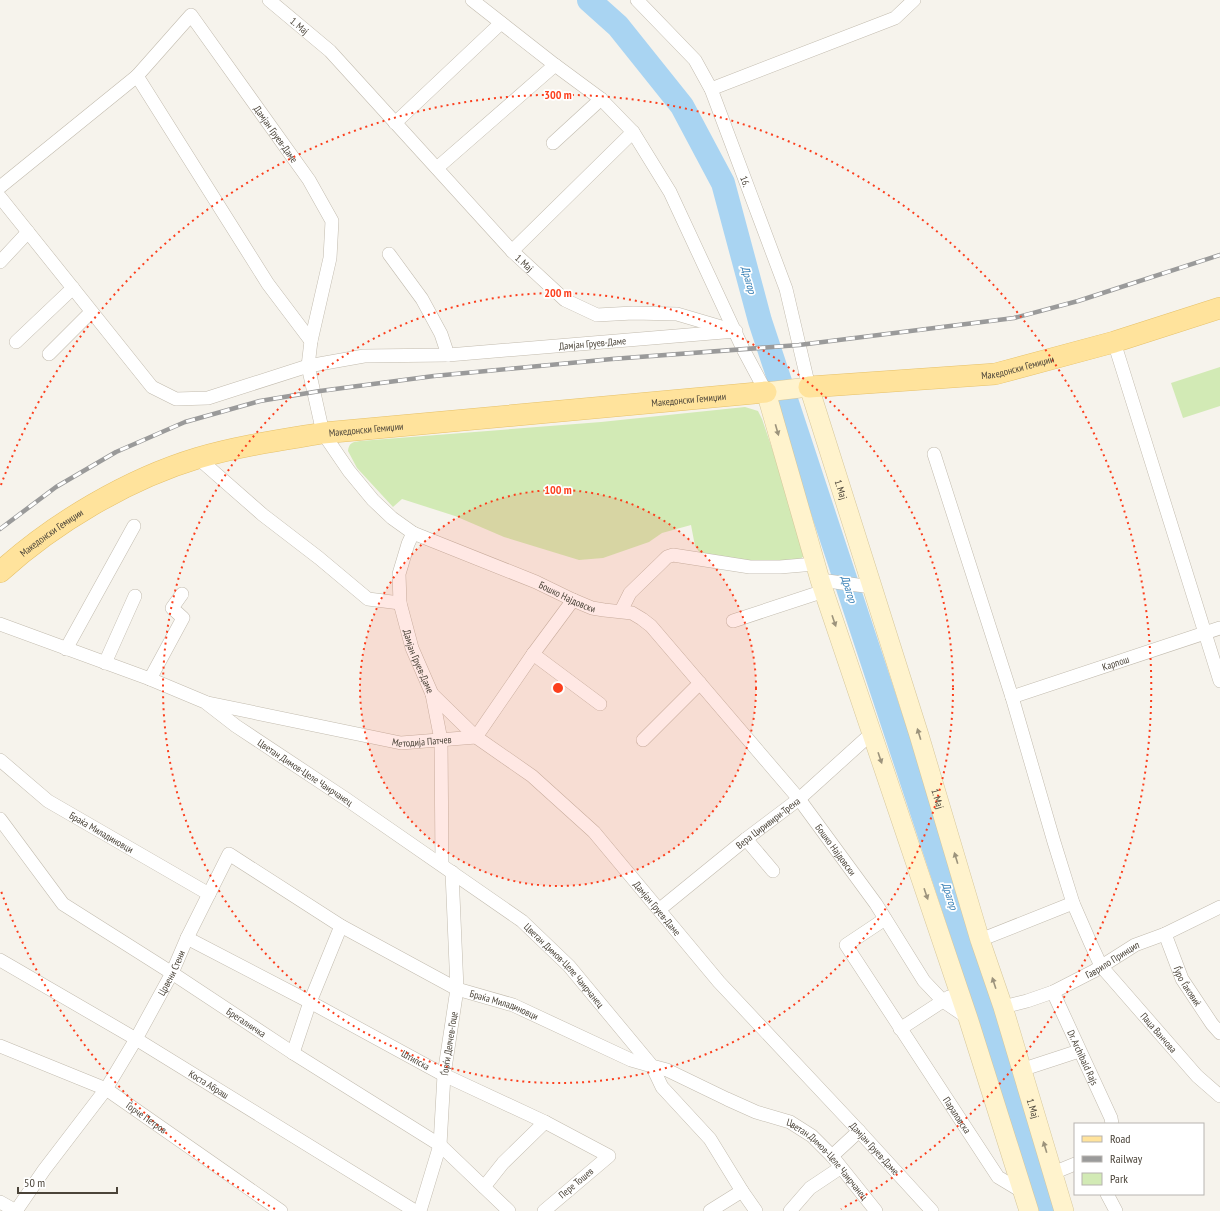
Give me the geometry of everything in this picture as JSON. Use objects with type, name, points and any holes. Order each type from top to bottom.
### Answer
[{"type":"main road","name":"Македонски Гемиџии","points":[[809,387],[996,374],[1114,342],[1220,308]]},
{"type":"main road","name":"Македонски Гемиџии","points":[[0,572],[34,543],[88,506],[150,476],[198,458],[263,443],[323,433],[766,392]]},
{"type":"street","name":"1. Мај","points":[[269,0],[330,51],[512,251],[565,300],[597,315],[633,313],[677,314],[736,331]]},
{"type":"street","points":[[472,0],[555,65],[601,98],[633,132],[670,192],[736,331],[743,349],[766,392],[872,734],[959,990],[1029,1211]]},
{"type":"street","name":"16.","points":[[637,0],[695,60],[711,89],[786,289],[809,387]]},
{"type":"street","points":[[711,89],[895,18],[914,0]]},
{"type":"street","name":"Дамјан Груев-Даме","points":[[0,187],[137,76],[191,16],[309,180],[332,221],[330,258],[311,341],[308,366],[323,433],[349,471],[373,500],[392,518],[413,533],[399,574],[400,603],[412,648],[432,694],[476,737],[532,776],[594,832],[660,909],[719,982],[932,1211]]},
{"type":"street","points":[[395,122],[501,23]]},
{"type":"street","points":[[437,168],[555,65]]},
{"type":"street","points":[[137,76],[268,284],[311,341]]},
{"type":"street","points":[[553,143],[601,98]]},
{"type":"street","name":"1. Мај","points":[[512,251],[633,132]]},
{"type":"street","name":"Дамјан Груев-Даме","points":[[2,203],[28,232],[152,387],[176,399],[208,398],[266,381],[308,366],[364,356],[448,355],[736,331]]},
{"type":"street","points":[[0,262],[28,232]]},
{"type":"street","points":[[389,254],[422,299],[442,334],[448,355]]},
{"type":"street","points":[[16,342],[73,288]]},
{"type":"street","points":[[48,354],[92,312]]},
{"type":"street","points":[[1114,342],[1220,681]]},
{"type":"street","name":"1. Мај","points":[[809,387],[868,586],[919,735],[980,940],[1003,1008],[1064,1211]]},
{"type":"street","points":[[766,392],[809,387]]},
{"type":"street","name":"Паца Ванчова","points":[[934,454],[1012,697],[1073,903],[1101,966],[1197,1076],[1220,1096]]},
{"type":"street","points":[[198,458],[263,514],[368,598],[400,603]]},
{"type":"street","points":[[66,649],[134,526]]},
{"type":"street","name":"Бошко Најдовски","points":[[413,533],[536,582],[592,608],[632,613],[651,626],[800,799],[885,919],[924,981],[943,1001],[968,1018]]},
{"type":"street","points":[[621,612],[630,593],[667,557],[673,555],[737,566],[780,567],[823,579],[868,586]]},
{"type":"street","points":[[733,621],[823,579]]},
{"type":"street","points":[[150,679],[183,618],[172,608],[182,594]]},
{"type":"street","points":[[105,663],[135,596]]},
{"type":"street","points":[[476,737],[533,654],[573,600]]},
{"type":"street","name":"Цветан Димов-Целе Чаирчанец","points":[[0,624],[150,679],[204,702],[236,726],[346,799],[522,921],[569,966],[652,1066],[667,1070],[756,1112],[790,1122],[812,1136],[832,1156],[840,1168],[876,1211]]},
{"type":"street","name":"Карпош","points":[[1012,697],[1220,628]]},
{"type":"street","points":[[533,654],[600,704]]},
{"type":"street","points":[[643,740],[700,683]]},
{"type":"street","name":"Ѓорѓи Делчев-Гоце","points":[[420,1211],[440,1145],[444,1075],[457,989],[447,868],[441,740],[432,694]]},
{"type":"street","name":"Методија Патчев","points":[[204,702],[401,743],[476,737]]},
{"type":"street","points":[[236,726],[240,709]]},
{"type":"street","name":"Вера Циривири-Трена","points":[[660,909],[746,839],[800,799],[872,734]]},
{"type":"street","name":"Браќа Миладиновци","points":[[0,760],[48,801],[209,894]]},
{"type":"street","name":"Брегалничка","points":[[0,819],[63,904],[293,1053],[440,1145],[509,1211]]},
{"type":"street","points":[[746,839],[773,871]]},
{"type":"street","name":"Браќа Миладиновци","points":[[230,854],[341,926],[457,989],[513,1005],[631,1060],[652,1066]]},
{"type":"street","name":"Црвени Стени","points":[[16,1211],[44,1170],[106,1089],[136,1039],[172,974],[187,938],[230,854]]},
{"type":"street","points":[[980,940],[1073,903]]},
{"type":"street","name":"Гаврило Принцип","points":[[1003,1008],[1053,992],[1101,966],[1135,945],[1165,934],[1220,907]]},
{"type":"street","name":"Параловска","points":[[885,919],[846,945],[998,1177],[1023,1192]]},
{"type":"street","points":[[293,1053],[310,1002],[341,926]]},
{"type":"street","name":"Ѓуро Ѓаковиќ","points":[[1165,934],[1182,979],[1212,1024],[1220,1033]]},
{"type":"street","name":"Штипска","points":[[187,938],[310,1002],[444,1075],[545,1122],[609,1156]]},
{"type":"street","name":"Коста Абраш","points":[[0,960],[136,1039],[415,1211]]},
{"type":"street","points":[[900,1029],[959,990]]},
{"type":"street","name":"Dr. Archibald Rajs","points":[[1053,992],[1111,1118],[1112,1123]]},
{"type":"street","name":"Ѓорче Петров","points":[[0,1046],[106,1089],[281,1211]]},
{"type":"street","points":[[1021,1070],[1079,1051]]},
{"type":"street","points":[[652,1066],[662,1087],[710,1139],[756,1211]]},
{"type":"street","points":[[484,1187],[503,1163],[545,1122]]},
{"type":"street","points":[[832,1156],[859,1131]]},
{"type":"street","name":"Пере Тошев","points":[[544,1211],[609,1156]]},
{"type":"street","points":[[1053,1173],[1074,1164]]},
{"type":"street","points":[[790,1211],[810,1188],[840,1168]]},
{"type":"street","points":[[710,1211],[742,1191]]},
{"type":"street","points":[[1108,1195],[1116,1211]]},
{"type":"street","points":[[0,1202],[16,1211]]},
{"type":"green space","points":[[1220,367],[1220,406],[1183,418],[1171,383]]},
{"type":"green space","points":[[745,407],[758,411],[762,419],[807,551],[803,557],[798,560],[746,561],[700,553],[695,546],[691,525],[662,533],[649,542],[603,558],[579,560],[504,537],[455,516],[402,499],[393,507],[357,468],[348,451],[351,443],[360,441],[601,422]]},
{"type":"waterway","name":"Драгор","points":[[589,0],[618,26],[682,106],[723,183],[760,321],[964,939],[1049,1211]]},
{"type":"railway","points":[[0,529],[56,487],[116,452],[185,422],[260,401],[320,391],[434,376],[612,359],[799,345],[1014,318],[1078,301],[1220,255]]}]
